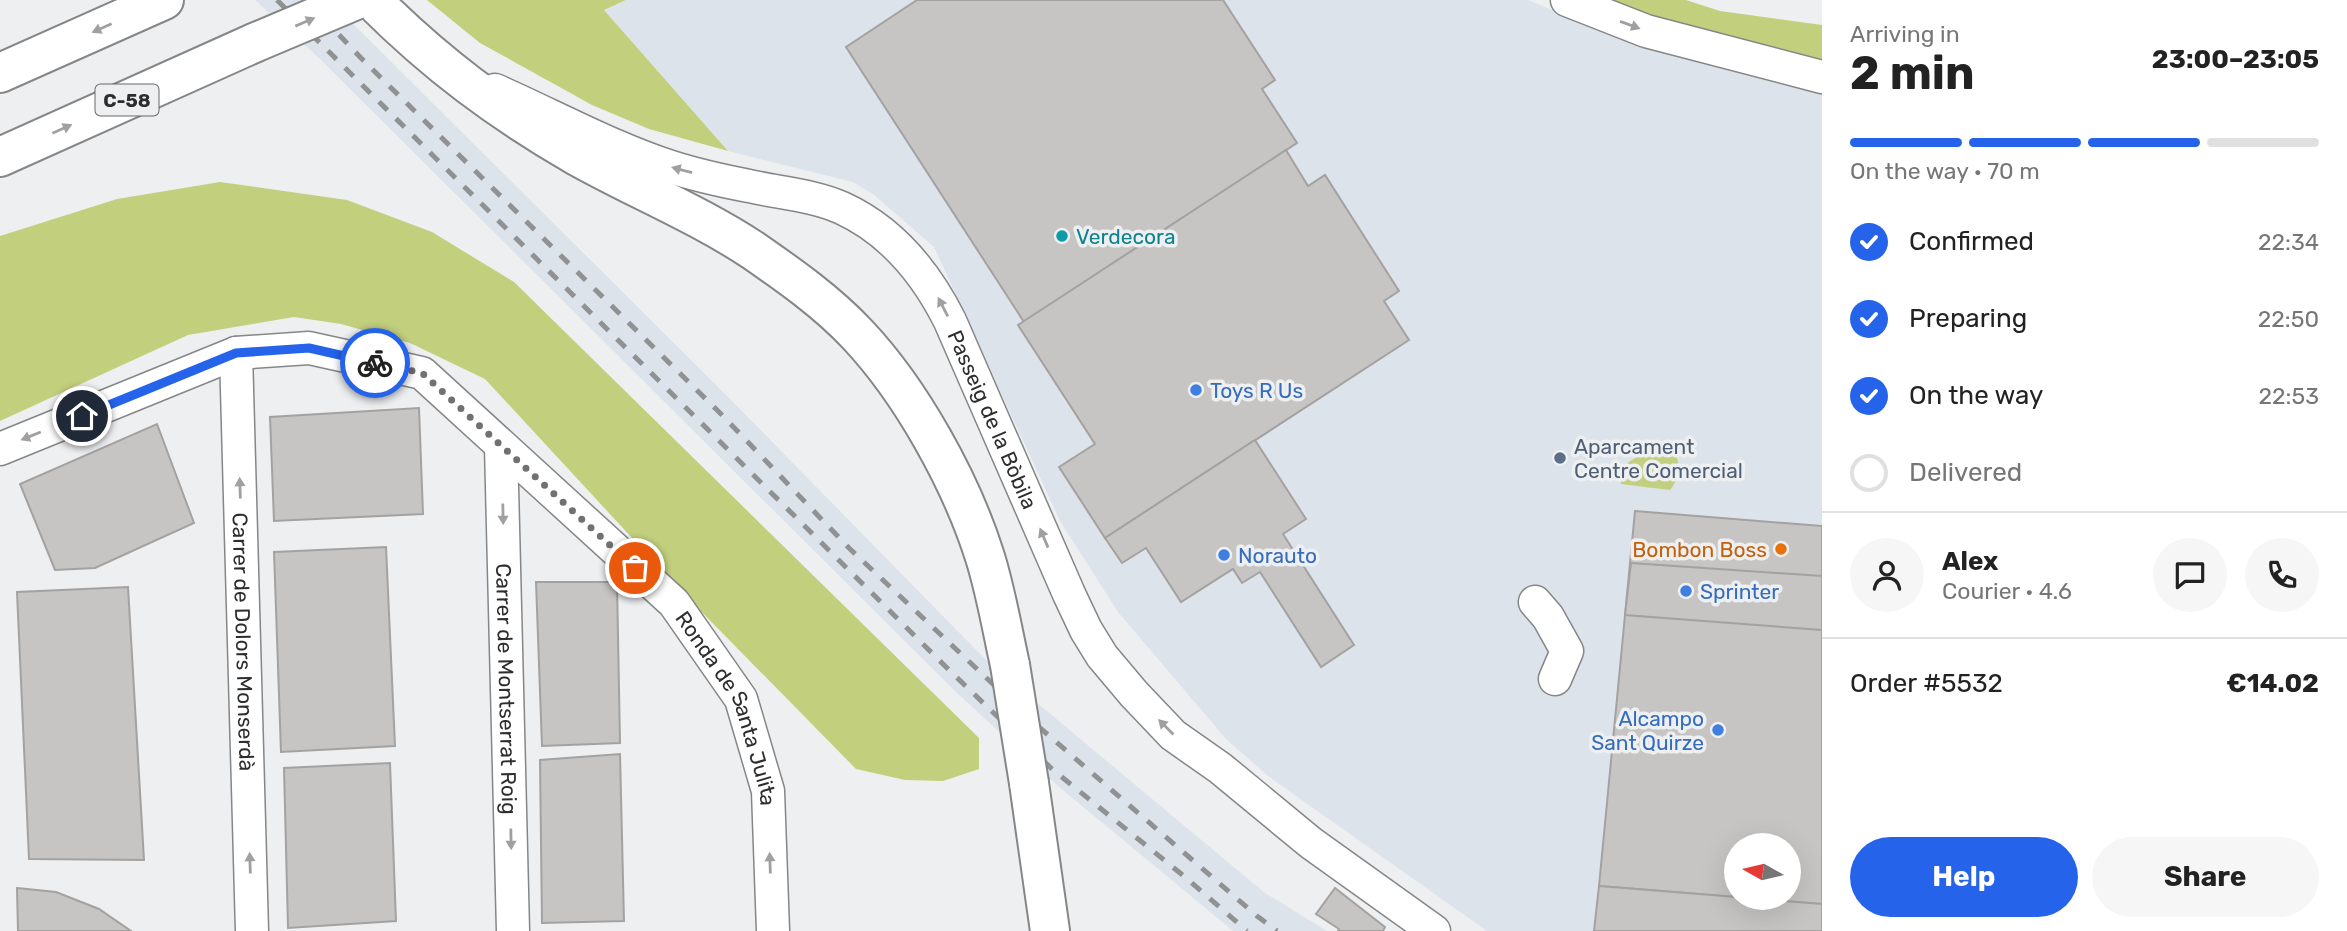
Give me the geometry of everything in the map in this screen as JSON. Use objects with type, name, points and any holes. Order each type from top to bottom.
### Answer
[{"type":"main road","points":[[0,73],[164,0]]},
{"type":"main road","name":"C-58","points":[[0,157],[356,0]]},
{"type":"main road","points":[[372,0],[412,40],[507,115],[752,250],[807,289],[857,334],[902,390],[941,452],[985,557],[1010,665],[1050,931]]},
{"type":"street","points":[[1567,0],[1646,31],[1822,77]]},
{"type":"street","name":"Passeig de la Bòbila","points":[[444,67],[634,155],[676,168],[840,207],[880,231],[918,268],[934,290],[1086,631],[1102,656],[1173,736],[1220,768],[1311,843],[1434,931]]},
{"type":"street","name":"Ronda de Santa Julita","points":[[0,449],[236,353],[309,348],[422,373],[674,603],[741,699],[768,791],[773,931]]},
{"type":"street","name":"Carrer de Dolors Monserdà","points":[[236,353],[252,931]]},
{"type":"street","name":"Carrer de Montserrat Roig","points":[[501,446],[513,931]]},
{"type":"street","points":[[1535,601],[1548,617],[1567,651],[1555,679]]},
{"type":"shaded area","points":[[255,0],[329,0],[732,401],[988,662],[1265,893],[1327,931],[1233,931],[1058,786],[957,693],[319,58]]},
{"type":"shaded area","points":[[627,0],[1528,0],[1612,35],[1822,92],[1822,931],[1487,931],[1268,776],[1226,739],[1118,612],[1060,521],[934,247],[873,194],[853,182],[728,151],[604,10]]},
{"type":"green space","points":[[427,0],[626,0],[604,10],[728,151],[649,129],[592,105],[480,43]]},
{"type":"green space","points":[[1609,0],[1686,0],[1720,11],[1822,25],[1822,60],[1629,9]]},
{"type":"green space","points":[[220,182],[347,200],[432,232],[514,282],[979,738],[979,769],[943,781],[905,780],[856,769],[683,593],[485,379],[410,343],[341,324],[294,317],[188,335],[0,421],[0,236],[117,199]]},
{"type":"green space","points":[[1674,448],[1678,470],[1670,490],[1621,484],[1623,466],[1649,449]]},
{"type":"building","name":"Verdecora","points":[[917,0],[1223,0],[1275,80],[1262,89],[1297,143],[1024,322],[846,47]]},
{"type":"building","name":"Toys R Us","points":[[1286,150],[1308,186],[1325,175],[1399,291],[1384,301],[1409,340],[1105,538],[1059,467],[1095,444],[1018,325]]},
{"type":"building","points":[[419,408],[423,514],[274,521],[270,417]]},
{"type":"building","points":[[157,424],[194,523],[95,568],[55,570],[20,484]]},
{"type":"building","name":"Norauto","points":[[1255,440],[1306,519],[1283,534],[1354,645],[1321,667],[1260,572],[1242,583],[1233,569],[1181,602],[1146,548],[1122,563],[1105,538]]},
{"type":"building","name":"Alcampo Sant Quirze","points":[[1635,511],[1822,526],[1822,904],[1801,902],[1801,833],[1724,833],[1724,896],[1599,886]]},
{"type":"building","points":[[386,547],[395,746],[281,752],[274,552]]},
{"type":"building","points":[[1631,563],[1822,576],[1822,630],[1625,615]]},
{"type":"building","points":[[536,582],[617,582],[620,743],[542,746]]},
{"type":"building","points":[[128,587],[144,860],[29,859],[17,592]]},
{"type":"building","points":[[620,754],[624,921],[542,923],[540,760]]},
{"type":"building","points":[[390,763],[396,921],[288,928],[284,768]]},
{"type":"building","points":[[1599,886],[1724,896],[1724,910],[1801,910],[1801,902],[1822,904],[1822,931],[1594,931]]},
{"type":"building","points":[[17,888],[56,892],[99,909],[131,931],[18,931]]},
{"type":"building","points":[[1335,888],[1385,927],[1383,931],[1338,931],[1339,929],[1316,914]]},
{"type":"railway","points":[[277,0],[949,670],[1052,769],[1247,931]]},
{"type":"railway","points":[[306,0],[361,58],[723,416],[849,548],[1032,721],[1277,931]]},
{"type":"way so far","points":[[375,363],[422,373],[635,568]]},
{"type":"place","name":"Verdecora","points":[[1062,236]]},
{"type":"place","name":"Toys R Us","points":[[1196,390]]},
{"type":"place","name":"Aparcament Centre Comercial","points":[[1560,458]]},
{"type":"place","name":"Bombon Boss","points":[[1781,549]]},
{"type":"place","name":"Norauto","points":[[1224,555]]},
{"type":"place","name":"Sprinter","points":[[1686,591]]},
{"type":"place","name":"Alcampo Sant Quirze","points":[[1718,730]]},
{"type":"route","points":[[82,416],[236,353],[309,348],[375,363]]}]
